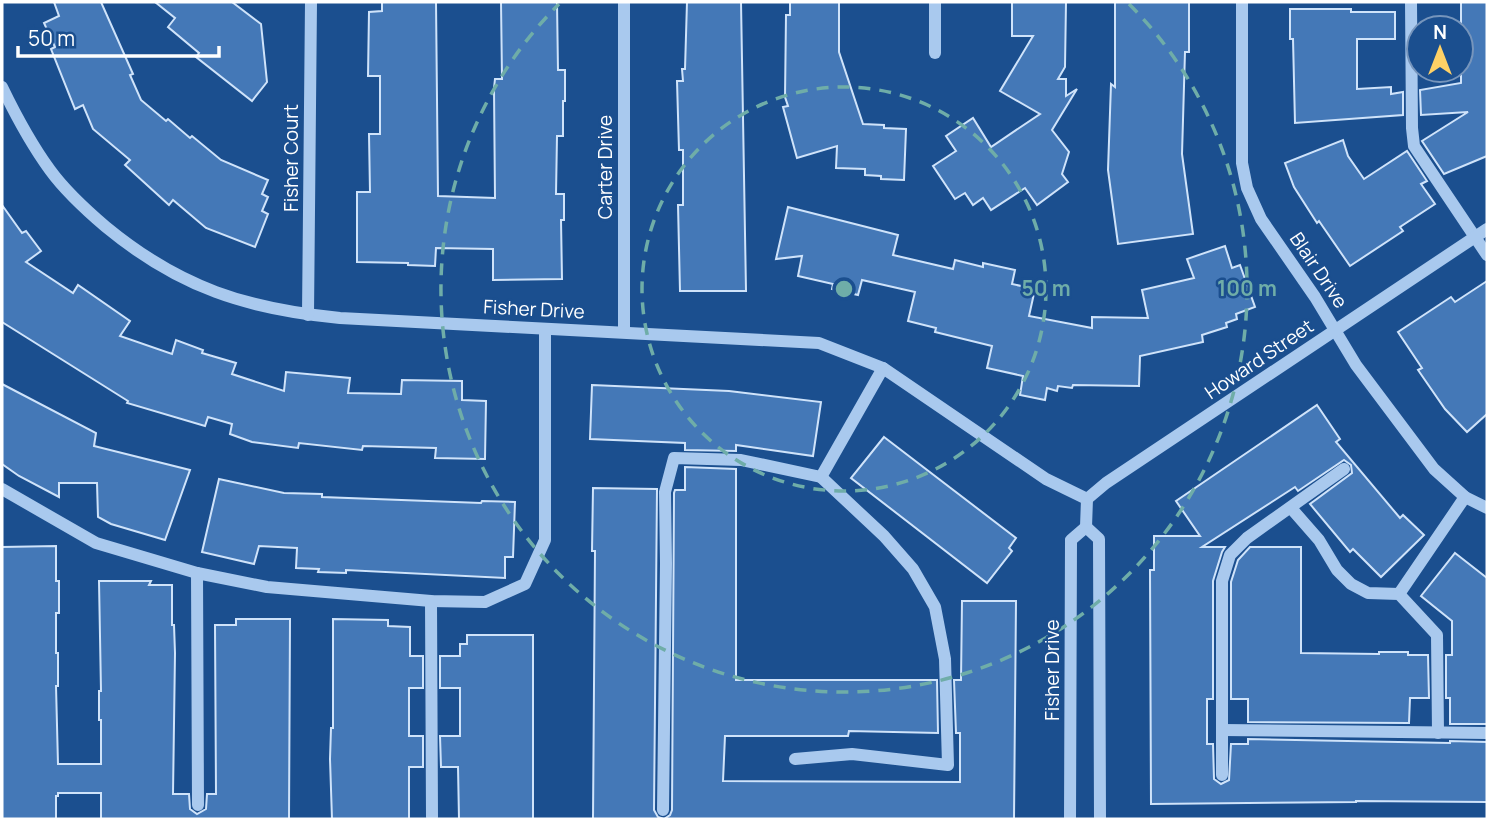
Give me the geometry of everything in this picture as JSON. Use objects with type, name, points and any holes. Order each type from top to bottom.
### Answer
[{"type":"street","name":"Fisher Court","points":[[308,315],[311,2]]},
{"type":"street","name":"Carter Drive","points":[[624,2],[624,332]]},
{"type":"street","points":[[935,2],[935,53]]},
{"type":"street","name":"Blair Drive","points":[[1242,2],[1242,163],[1247,188],[1261,219],[1356,365],[1434,469],[1465,497],[1487,508]]},
{"type":"street","points":[[1411,2],[1414,146],[1487,255]]},
{"type":"street","name":"Fisher Drive","points":[[2,87],[23,128],[51,171],[79,205],[127,244],[186,281],[265,308],[308,315],[819,343],[883,368],[1046,479],[1087,499],[1086,527],[1071,540],[1070,819]]},
{"type":"street","name":"Howard Street","points":[[1087,499],[1106,483],[1487,229]]},
{"type":"street","points":[[2,489],[96,543],[197,573],[267,587],[431,601],[485,602],[525,584],[545,540],[545,330]]},
{"type":"street","points":[[821,477],[883,368]]},
{"type":"street","points":[[663,810],[667,563],[665,492],[674,458],[741,460],[821,477],[884,536],[913,569],[935,607],[945,659],[948,765],[852,754],[795,759]]},
{"type":"street","points":[[1222,775],[1222,581],[1230,555],[1247,538],[1344,469]]},
{"type":"street","points":[[1399,594],[1465,497]]},
{"type":"street","points":[[1291,508],[1319,540],[1337,570],[1351,584],[1368,593],[1399,594],[1437,635],[1438,733]]},
{"type":"street","name":"Fisher Drive","points":[[1086,527],[1099,539],[1100,819]]},
{"type":"street","points":[[197,573],[198,805]]},
{"type":"street","points":[[431,601],[432,817]]},
{"type":"street","points":[[1222,730],[1487,733]]},
{"type":"building","points":[[54,2],[101,2],[133,74],[130,75],[141,100],[221,160],[268,180],[262,194],[268,197],[262,211],[268,214],[255,247],[206,228],[173,200],[169,205],[125,165],[130,160],[93,129],[83,105],[75,109],[51,49],[55,47],[44,23],[59,16]]},
{"type":"building","points":[[155,2],[232,2],[261,24],[267,82],[252,101],[196,57],[199,53],[168,27],[175,18]]},
{"type":"building","points":[[382,2],[436,2],[438,196],[495,198],[494,88],[495,79],[502,79],[501,2],[557,2],[558,70],[565,70],[563,136],[557,136],[556,194],[564,194],[564,220],[561,220],[562,279],[493,280],[493,249],[436,248],[435,266],[357,262],[357,192],[370,192],[369,134],[380,134],[380,76],[368,76],[369,12],[382,11]]},
{"type":"building","points":[[687,2],[741,2],[746,291],[680,291],[678,205],[683,205],[683,150],[679,150],[677,81],[683,81],[682,69],[685,69]]},
{"type":"building","points":[[790,2],[839,2],[839,52],[863,124],[906,129],[904,180],[865,175],[865,169],[836,168],[837,146],[797,158],[783,107],[788,106],[785,97],[786,15],[790,15]]},
{"type":"building","points":[[1012,2],[1066,2],[1065,67],[1058,79],[1066,79],[1066,96],[1077,89],[1052,130],[1069,152],[1062,174],[1068,182],[1037,205],[1025,188],[991,210],[983,198],[973,205],[965,193],[955,199],[933,166],[956,151],[946,136],[973,118],[991,147],[1040,114],[1000,91],[1033,36],[1012,36]]},
{"type":"building","points":[[1115,2],[1189,2],[1189,52],[1185,52],[1182,154],[1193,234],[1118,244],[1108,170],[1111,84],[1115,87]]},
{"type":"building","points":[[1461,2],[1487,2],[1487,156],[1444,174],[1422,141],[1468,112],[1421,115],[1420,90],[1455,84],[1475,84],[1475,14],[1461,14]]},
{"type":"building","points":[[1290,9],[1395,12],[1395,39],[1357,39],[1357,89],[1391,87],[1391,94],[1403,92],[1403,115],[1295,123]]},
{"type":"building","points":[[1343,140],[1348,156],[1364,179],[1407,151],[1427,181],[1421,184],[1435,204],[1400,227],[1403,231],[1350,266],[1294,187],[1285,163]]},
{"type":"building","points":[[2,205],[22,233],[26,231],[41,251],[26,262],[73,293],[78,285],[130,321],[120,336],[172,354],[176,340],[203,350],[202,353],[236,363],[232,374],[284,391],[286,372],[350,378],[348,393],[401,394],[402,380],[462,381],[462,400],[486,401],[485,459],[435,458],[436,448],[363,446],[362,450],[299,443],[298,448],[252,442],[230,434],[232,424],[208,417],[205,426],[127,403],[128,401],[2,322]]},
{"type":"building","points":[[788,207],[898,235],[893,255],[953,269],[955,260],[983,267],[983,263],[1015,270],[1012,284],[1035,289],[1029,316],[1092,328],[1092,317],[1148,318],[1142,290],[1194,278],[1187,259],[1225,246],[1232,268],[1240,265],[1255,307],[1236,314],[1237,319],[1226,323],[1227,327],[1202,335],[1203,342],[1140,356],[1139,386],[1058,386],[1057,391],[1047,388],[1045,400],[1020,395],[1023,376],[987,368],[992,346],[935,332],[936,328],[908,321],[915,292],[862,280],[858,295],[832,289],[833,284],[798,276],[802,256],[776,259]]},
{"type":"building","points":[[1487,281],[1487,414],[1467,432],[1445,409],[1418,370],[1422,368],[1398,332],[1451,297],[1455,302]]},
{"type":"building","points":[[2,384],[96,433],[94,446],[190,470],[165,540],[111,524],[98,517],[97,483],[59,483],[59,497],[2,464]]},
{"type":"building","points":[[592,385],[729,391],[821,402],[813,456],[736,445],[736,451],[685,450],[685,443],[590,439]]},
{"type":"building","points":[[1317,405],[1340,439],[1336,442],[1400,518],[1403,515],[1424,535],[1381,577],[1353,549],[1350,552],[1310,504],[1352,473],[1351,465],[1344,460],[1298,491],[1295,487],[1202,547],[1225,547],[1213,581],[1213,699],[1207,699],[1207,744],[1213,744],[1214,779],[1221,784],[1229,780],[1231,744],[1248,744],[1248,739],[1487,742],[1487,802],[1151,804],[1150,570],[1154,570],[1154,536],[1200,536],[1176,501]]},
{"type":"building","points":[[884,437],[1016,538],[1009,548],[1012,551],[987,583],[851,478]]},
{"type":"building","points":[[685,467],[736,469],[736,680],[937,680],[938,733],[849,731],[848,736],[725,736],[723,781],[960,782],[960,733],[956,733],[954,680],[961,680],[962,601],[1016,601],[1014,819],[664,819],[672,810],[674,493],[675,490],[685,490]]},
{"type":"building","points":[[219,479],[284,493],[322,494],[322,497],[515,502],[513,557],[505,557],[505,578],[346,570],[346,573],[318,572],[319,569],[296,568],[297,548],[259,546],[254,564],[202,552]]},
{"type":"building","points":[[593,488],[657,489],[654,810],[658,817],[664,819],[593,819]]},
{"type":"building","points":[[56,546],[56,581],[59,581],[59,613],[56,613],[58,764],[101,764],[99,581],[151,581],[149,585],[172,585],[175,653],[173,794],[189,794],[190,809],[197,814],[206,809],[207,794],[216,794],[215,625],[236,625],[236,619],[290,619],[289,819],[101,819],[101,793],[58,793],[56,819],[2,819],[2,547]]},
{"type":"building","points":[[1250,547],[1301,547],[1301,653],[1408,652],[1408,655],[1428,655],[1429,698],[1410,698],[1409,723],[1248,722],[1248,699],[1231,699],[1231,582],[1238,560]]},
{"type":"building","points":[[1455,553],[1487,578],[1487,724],[1450,724],[1450,698],[1446,698],[1446,655],[1452,655],[1452,621],[1421,596]]},
{"type":"building","points":[[333,619],[388,620],[388,626],[410,627],[410,656],[423,656],[423,688],[409,688],[409,736],[423,736],[423,767],[409,767],[409,819],[332,819],[330,759],[333,728]]},
{"type":"building","points":[[467,635],[533,635],[533,819],[459,819],[458,767],[441,767],[440,736],[460,736],[460,688],[440,688],[440,656],[460,656],[460,644],[467,644]]}]
